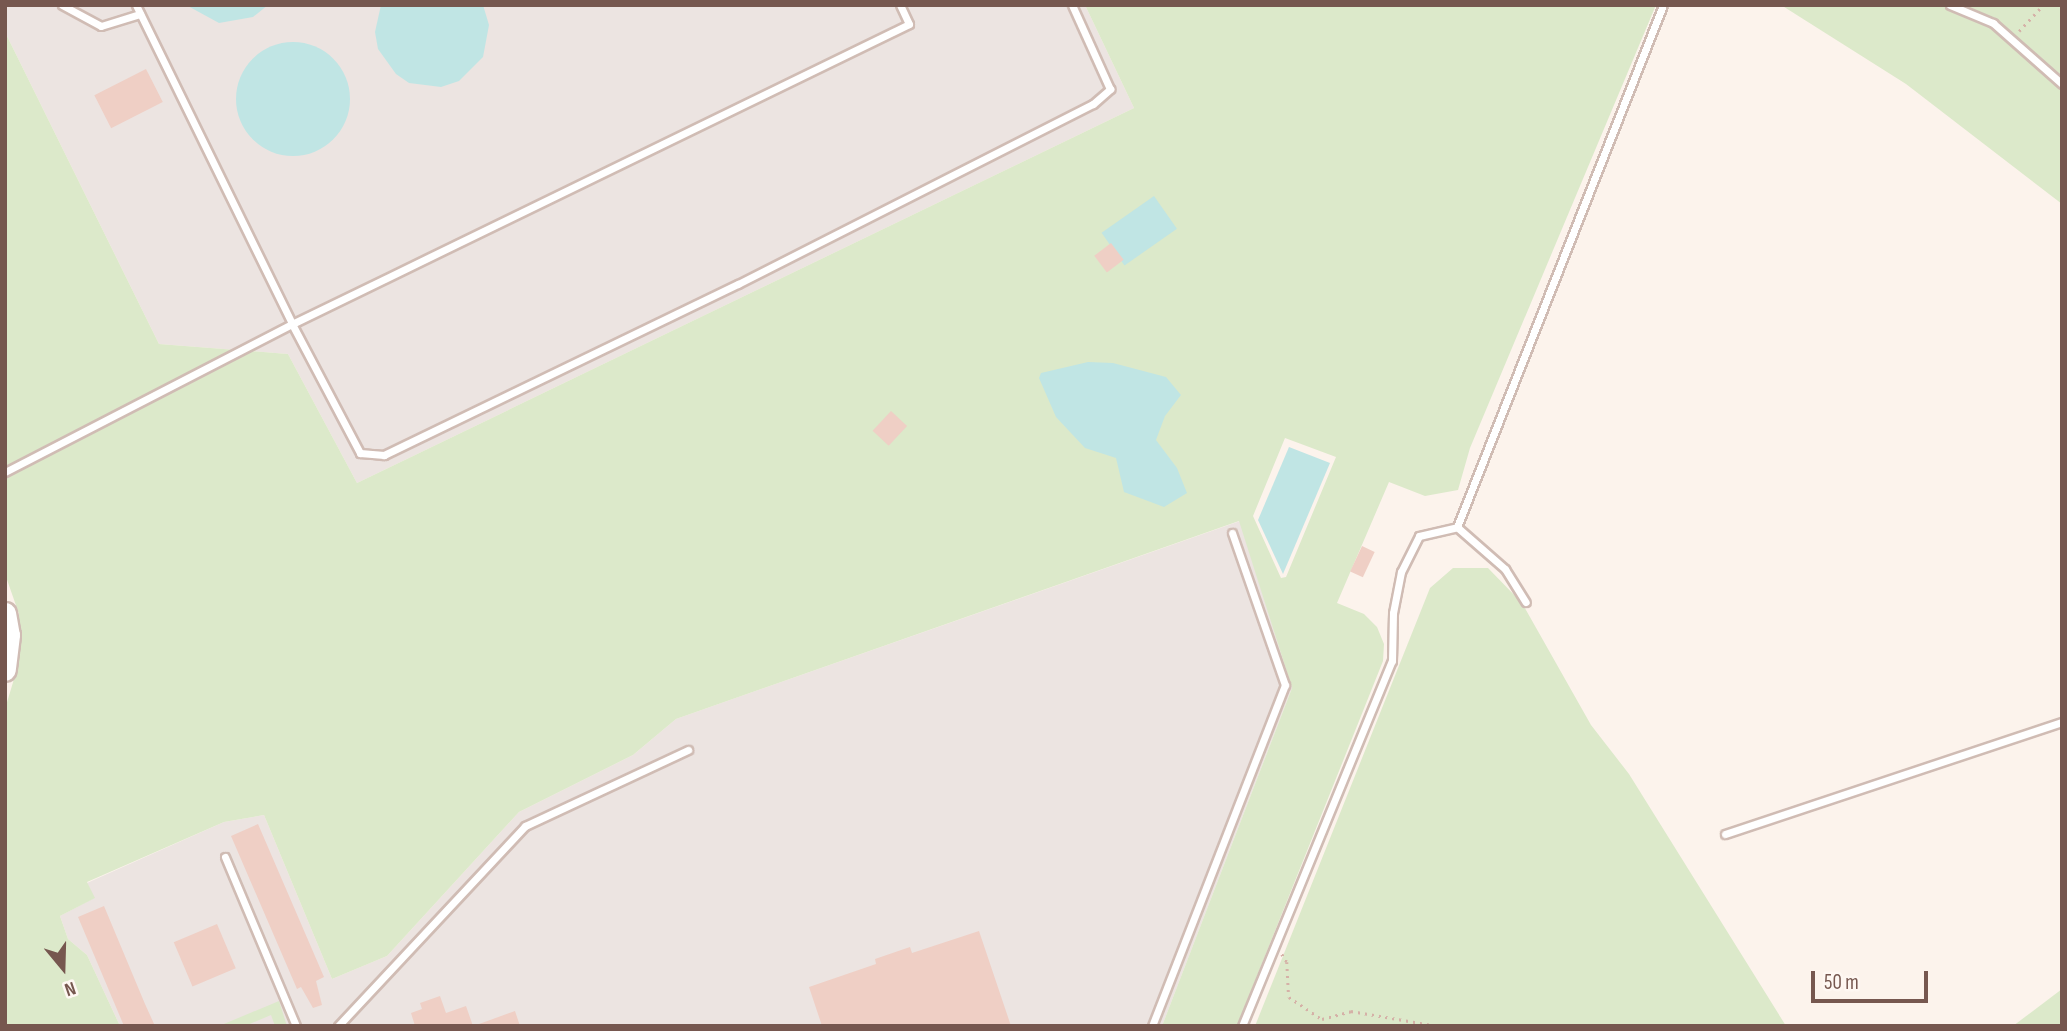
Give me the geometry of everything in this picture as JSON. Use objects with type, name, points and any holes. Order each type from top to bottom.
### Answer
[{"type":"street","points":[[5,612],[9,635],[5,670]]},
{"type":"lane","points":[[62,5],[101,26],[140,14]]},
{"type":"lane","points":[[136,5],[292,324],[360,453],[384,455],[738,284],[1093,104],[1110,89],[1072,5]]},
{"type":"lane","points":[[5,472],[292,324],[909,24],[900,5]]},
{"type":"lane","points":[[1457,527],[1663,5]]},
{"type":"lane","points":[[1950,5],[1993,23],[2062,84]]},
{"type":"lane","points":[[1457,527],[1505,569],[1526,602]]},
{"type":"lane","points":[[1242,1026],[1392,661],[1393,612],[1401,572],[1419,536],[1457,527]]},
{"type":"lane","points":[[1152,1026],[1285,685],[1232,533]]},
{"type":"lane","points":[[1725,834],[2062,722]]},
{"type":"lane","points":[[338,1026],[525,826],[688,750]]},
{"type":"lane","points":[[225,857],[296,1026]]},
{"type":"path","points":[[2011,39],[2043,5]]},
{"type":"path","points":[[1276,946],[1287,962],[1289,997],[1322,1019],[1351,1011],[1438,1026]]},
{"type":"path","points":[[1322,1019],[1322,1026]]},
{"type":"shaded area","points":[[5,5],[1085,5],[1134,108],[357,483],[288,354],[159,344],[5,32]]},
{"type":"shaded area","points":[[1240,521],[1292,688],[1162,1026],[120,1026],[87,955],[68,939],[60,916],[94,898],[87,883],[224,822],[264,815],[332,979],[387,956],[519,812],[633,755],[676,719]]},
{"type":"green space","points":[[1085,5],[1656,5],[1470,448],[1458,490],[1425,496],[1389,482],[1337,603],[1364,614],[1377,627],[1384,644],[1383,661],[1237,1026],[1162,1026],[1292,688],[1239,521],[676,719],[633,755],[519,812],[387,956],[332,979],[264,815],[224,822],[87,882],[95,898],[60,916],[68,939],[87,955],[120,1026],[5,1026],[5,709],[17,669],[19,614],[5,574],[5,32],[159,344],[288,354],[357,483],[1134,108]],"holes":[[[1285,438],[1336,457],[1286,577],[1281,578],[1253,516]]]},
{"type":"green space","points":[[1781,5],[2062,5],[2062,204],[1906,84]]},
{"type":"green space","points":[[1453,568],[1488,568],[1522,603],[1591,725],[1629,774],[1786,1026],[1255,1026],[1430,588]]},
{"type":"green space","points":[[2062,989],[2062,1026],[2013,1026]]},
{"type":"green space","points":[[279,1001],[287,1026],[275,1026],[271,1015],[245,1026],[219,1026]]},
{"type":"water","points":[[186,5],[268,5],[253,17],[219,23]]},
{"type":"water","points":[[381,5],[483,5],[489,25],[483,57],[459,81],[441,87],[409,83],[396,74],[378,49],[375,32]]},
{"type":"water","points":[[293,42],[315,47],[333,59],[345,77],[350,99],[345,121],[333,139],[315,151],[293,156],[271,151],[253,139],[241,121],[236,99],[241,77],[253,59],[271,47]]},
{"type":"water","points":[[1154,196],[1177,229],[1125,265],[1102,233]]},
{"type":"water","points":[[1088,362],[1113,363],[1166,377],[1181,395],[1165,416],[1156,440],[1177,468],[1187,493],[1164,507],[1124,492],[1116,458],[1085,448],[1056,417],[1039,378],[1041,373]]},
{"type":"water","points":[[1289,447],[1330,463],[1283,574],[1258,520]]},
{"type":"building","points":[[146,69],[163,102],[111,128],[94,95]]},
{"type":"building","points":[[1111,243],[1124,260],[1107,272],[1094,256]]},
{"type":"building","points":[[891,411],[907,426],[889,446],[873,431]]},
{"type":"building","points":[[1362,546],[1375,552],[1363,577],[1350,571]]},
{"type":"building","points":[[258,824],[324,977],[316,981],[322,1005],[313,1008],[301,987],[297,989],[231,836]]},
{"type":"building","points":[[104,906],[155,1026],[124,1026],[78,917]]},
{"type":"building","points":[[217,924],[236,968],[192,987],[174,942]]},
{"type":"building","points":[[979,931],[1011,1026],[822,1026],[809,987],[876,964],[875,959],[910,947],[912,953]]},
{"type":"building","points":[[440,996],[446,1013],[466,1006],[473,1026],[415,1026],[411,1013],[422,1009],[420,1003]]},
{"type":"building","points":[[515,1011],[520,1026],[479,1024]]}]
